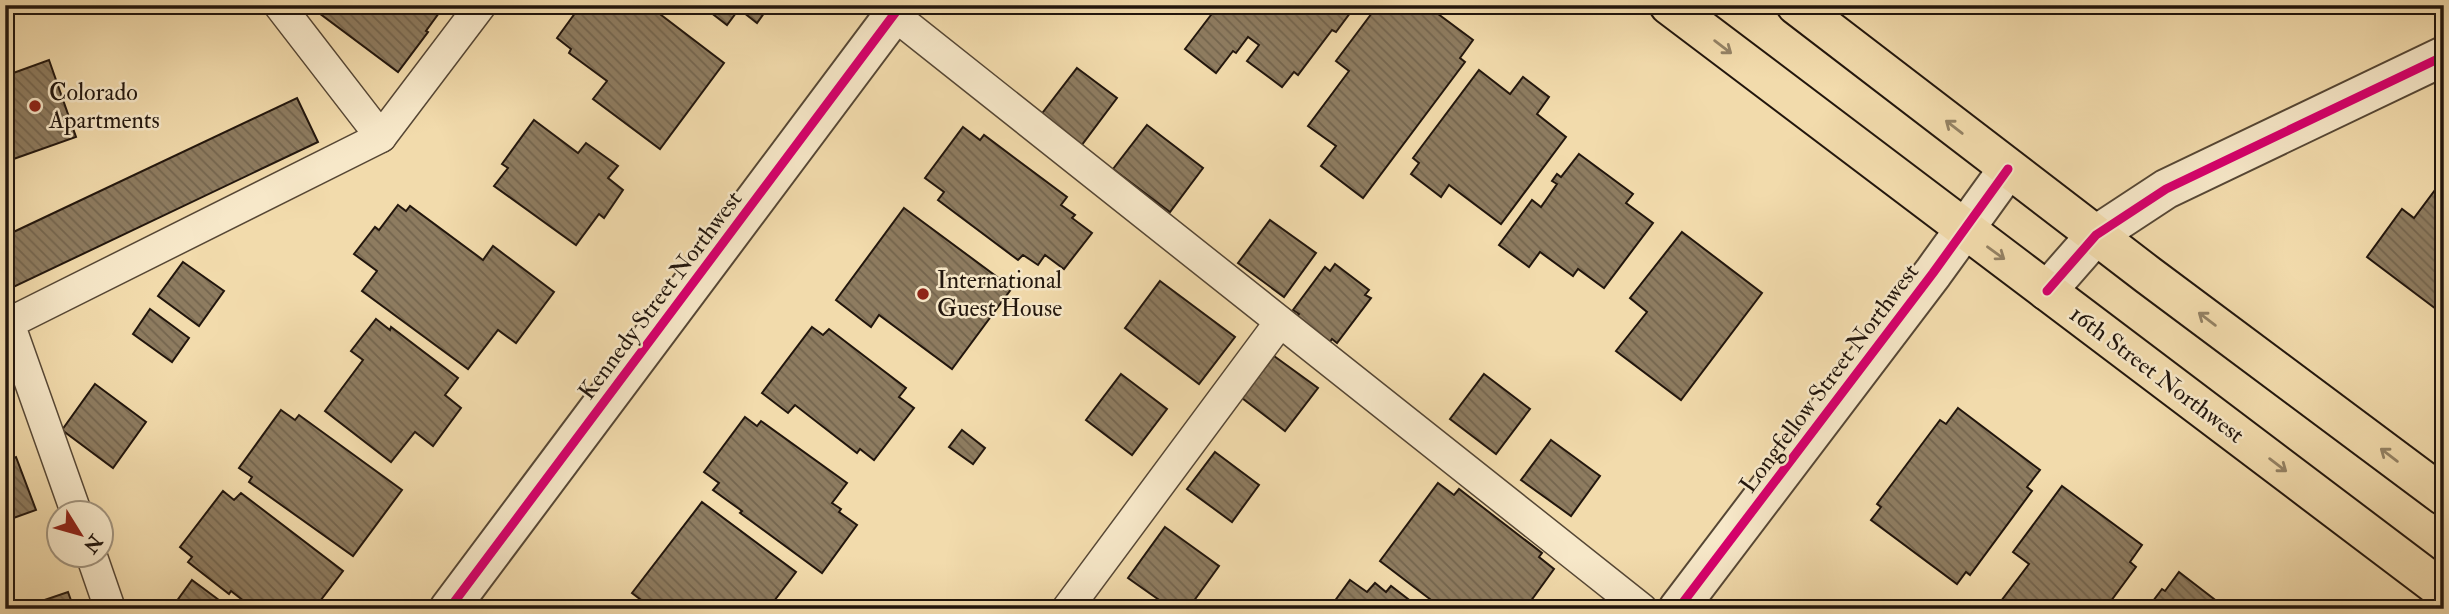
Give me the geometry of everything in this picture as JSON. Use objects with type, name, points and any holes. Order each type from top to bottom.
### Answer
[{"type":"main road","name":"16th Street Northwest","points":[[1669,5],[2444,591]]},
{"type":"main road","points":[[1796,5],[2008,169],[2444,496]]},
{"type":"street","name":"Kennedy Street Northwest","points":[[449,609],[897,10]]},
{"type":"street","points":[[2048,291],[2095,234],[2166,189],[2444,56]]},
{"type":"street","name":"Longfellow Street Northwest","points":[[1678,609],[1965,230],[2008,169]]},
{"type":"lane","points":[[279,5],[381,137]]},
{"type":"lane","points":[[71,498],[9,323],[381,137],[481,5]]},
{"type":"lane","points":[[897,10],[1280,322],[1642,609]]},
{"type":"lane","points":[[1067,609],[1280,322]]},
{"type":"lane","points":[[96,568],[110,609]]},
{"type":"building","points":[[319,5],[429,5],[439,13],[398,72],[315,10]]},
{"type":"building","points":[[581,5],[648,5],[724,63],[660,149],[593,99],[607,81],[569,53],[571,49],[557,38]]},
{"type":"building","points":[[701,5],[770,5],[757,23],[739,9],[727,25]]},
{"type":"building","points":[[1212,5],[1356,5],[1336,32],[1332,30],[1298,75],[1294,72],[1282,87],[1247,61],[1259,45],[1248,37],[1216,73],[1185,49],[1214,11],[1210,8]]},
{"type":"building","points":[[1378,5],[1426,5],[1473,40],[1460,58],[1465,62],[1363,198],[1321,166],[1336,146],[1308,126],[1349,71],[1336,61]]},
{"type":"building","name":"Colorado Apartments","points":[[49,60],[76,137],[5,162],[5,76]]},
{"type":"building","points":[[1077,68],[1117,98],[1081,146],[1040,116]]},
{"type":"building","points":[[1479,70],[1510,94],[1523,77],[1549,97],[1537,114],[1566,137],[1501,224],[1449,185],[1441,197],[1411,174],[1419,163],[1413,158]]},
{"type":"building","points":[[297,98],[318,142],[5,291],[5,236]]},
{"type":"building","points":[[534,120],[578,153],[586,143],[618,166],[608,178],[623,190],[604,218],[599,214],[576,245],[494,186],[508,168],[502,164]]},
{"type":"building","points":[[1147,125],[1203,168],[1170,212],[1113,169]]},
{"type":"building","points":[[963,127],[980,140],[984,135],[1067,197],[1061,205],[1075,215],[1072,218],[1092,233],[1064,269],[1045,255],[1038,265],[1023,255],[1018,260],[938,200],[944,192],[925,178]]},
{"type":"building","points":[[1579,154],[1633,194],[1626,203],[1653,223],[1604,288],[1578,269],[1573,276],[1540,252],[1529,267],[1499,245],[1532,200],[1541,207],[1557,184],[1552,181],[1557,174],[1561,177]]},
{"type":"building","points":[[2444,178],[2444,315],[2367,257],[2402,209],[2414,218]]},
{"type":"building","points":[[398,205],[406,211],[410,206],[483,260],[493,246],[554,292],[516,343],[498,330],[468,369],[362,291],[377,271],[354,254],[375,227],[379,230]]},
{"type":"building","points":[[904,208],[1012,288],[952,369],[879,315],[871,327],[836,300]]},
{"type":"building","points":[[1270,220],[1316,253],[1284,297],[1238,263]]},
{"type":"building","points":[[1682,232],[1762,293],[1681,400],[1616,351],[1647,312],[1630,298]]},
{"type":"building","points":[[183,262],[224,291],[199,326],[158,296]]},
{"type":"building","points":[[1335,264],[1369,290],[1365,295],[1371,298],[1337,343],[1332,339],[1329,343],[1296,318],[1299,314],[1293,310],[1325,267],[1330,271]]},
{"type":"building","points":[[1160,281],[1235,337],[1199,384],[1125,328]]},
{"type":"building","points":[[150,309],[189,338],[172,362],[133,334]]},
{"type":"building","points":[[376,319],[390,330],[391,327],[458,378],[445,395],[461,408],[433,446],[415,432],[391,462],[325,411],[363,360],[351,351]]},
{"type":"building","points":[[812,327],[823,335],[829,329],[906,388],[899,397],[914,408],[874,460],[860,449],[857,453],[795,405],[788,413],[762,393]]},
{"type":"building","points":[[1274,356],[1318,388],[1285,431],[1242,398]]},
{"type":"building","points":[[1121,374],[1167,409],[1132,455],[1086,420]]},
{"type":"building","points":[[1484,374],[1530,409],[1496,454],[1450,419]]},
{"type":"building","points":[[95,384],[146,422],[113,468],[62,430]]},
{"type":"building","points":[[1958,408],[2040,470],[2027,487],[2032,491],[1970,575],[1966,572],[1957,584],[1871,520],[1881,507],[1877,504],[1940,420],[1946,424]]},
{"type":"building","points":[[281,410],[295,420],[299,415],[402,490],[353,556],[249,482],[252,477],[239,468]]},
{"type":"building","points":[[745,417],[757,426],[761,421],[847,483],[832,503],[841,509],[839,512],[857,525],[822,573],[713,490],[719,483],[704,472]]},
{"type":"building","points":[[962,430],[985,448],[973,464],[949,447]]},
{"type":"building","points":[[1551,440],[1600,476],[1571,516],[1521,480]]},
{"type":"building","points":[[1215,452],[1259,485],[1232,522],[1187,489]]},
{"type":"building","points":[[16,457],[36,510],[5,521],[5,462]]},
{"type":"building","points":[[1438,483],[1454,495],[1459,489],[1542,553],[1539,557],[1554,569],[1525,609],[1443,609],[1380,561]]},
{"type":"building","points":[[2062,486],[2142,545],[2130,562],[2136,567],[2105,609],[2005,609],[2007,606],[2001,601],[2029,564],[2013,552]]},
{"type":"building","points":[[223,491],[234,500],[241,493],[343,571],[314,609],[254,609],[231,591],[229,594],[188,562],[192,557],[180,547]]},
{"type":"building","points":[[702,502],[796,572],[768,609],[737,609],[727,602],[722,609],[653,609],[632,593]]},
{"type":"building","points":[[1165,527],[1219,566],[1188,609],[1172,609],[1128,578]]},
{"type":"building","points":[[2179,572],[2227,609],[2147,609]]},
{"type":"building","points":[[192,580],[231,609],[171,609]]},
{"type":"building","points":[[1350,580],[1367,592],[1375,583],[1386,592],[1391,586],[1421,609],[1329,609]]},
{"type":"building","points":[[68,592],[74,609],[18,609]]},
{"type":"cycle path","points":[[449,609],[901,5]]},
{"type":"cycle path","points":[[2047,291],[2096,235],[2166,189],[2444,56]]},
{"type":"cycle path","points":[[1678,609],[1933,273],[2008,169]]},
{"type":"place","name":"Colorado Apartments","points":[[35,106]]},
{"type":"place","name":"International Guest House","points":[[923,294]]}]
